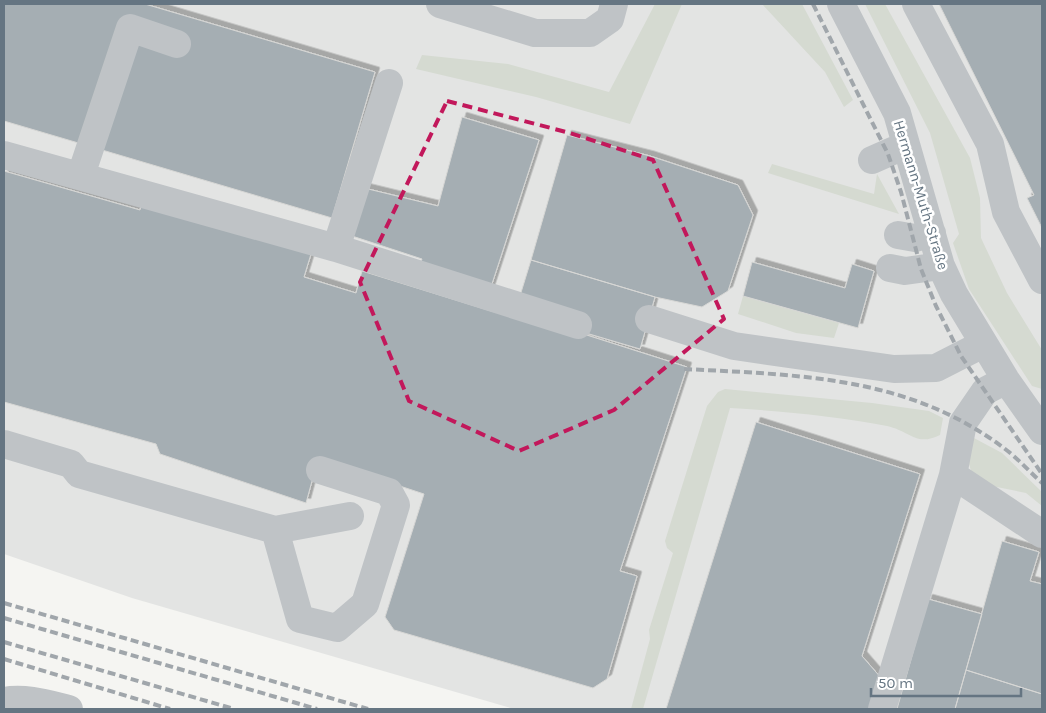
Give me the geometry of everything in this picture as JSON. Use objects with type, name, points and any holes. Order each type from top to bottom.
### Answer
[{"type":"street","points":[[440,4],[535,33],[590,33],[610,19],[614,4]]},
{"type":"street","name":"Hermann-Muth-Straße","points":[[841,4],[897,113],[941,266],[954,294],[1006,380],[1042,431]]},
{"type":"street","points":[[916,4],[990,144],[1006,212],[1042,280]]},
{"type":"street","points":[[81,175],[130,28],[176,44]]},
{"type":"street","points":[[336,248],[389,83]]},
{"type":"street","points":[[872,160],[906,145]]},
{"type":"street","points":[[4,155],[81,175],[336,248],[578,325]]},
{"type":"street","points":[[898,236],[915,238],[932,233]]},
{"type":"street","points":[[890,268],[905,271],[941,266]]},
{"type":"street","points":[[649,319],[734,346],[894,369],[936,368],[983,344]]},
{"type":"street","points":[[882,709],[953,475],[963,423],[985,391],[1006,380]]},
{"type":"street","points":[[4,444],[71,464],[78,474],[275,530],[350,516]]},
{"type":"street","points":[[275,530],[300,619],[337,628],[365,604],[396,505],[389,492],[320,470]]},
{"type":"street","points":[[953,475],[1042,534]]},
{"type":"street","points":[[4,701],[12,699],[40,702],[69,709]]},
{"type":"highlighted area","points":[[447,101],[570,133],[653,160],[724,319],[614,410],[519,451],[409,401],[360,282]]},
{"type":"shaded area","points":[[4,4],[1042,4],[1042,709],[514,709],[132,598],[4,554]]},
{"type":"shaded area","points":[[655,4],[682,4],[630,124],[536,97],[416,69],[422,55],[508,64],[609,92]]},
{"type":"shaded area","points":[[762,4],[802,4],[853,100],[844,107],[825,72]]},
{"type":"shaded area","points":[[865,4],[885,4],[970,158],[980,198],[981,238],[1007,293],[1042,350],[1042,389],[1032,386],[969,289],[953,243],[959,234],[930,133]]},
{"type":"shaded area","points":[[772,164],[874,194],[877,174],[899,214],[768,173]]},
{"type":"shaded area","points":[[743,296],[839,323],[834,338],[796,333],[738,314]]},
{"type":"shaded area","points":[[725,389],[872,403],[929,411],[943,418],[940,435],[919,439],[895,428],[868,422],[809,414],[730,408],[643,709],[631,709],[650,639],[649,630],[673,553],[667,548],[665,541],[707,406],[718,392]]},
{"type":"shaded area","points":[[972,437],[1002,453],[1042,492],[1042,506],[1026,493],[982,484],[971,471],[966,453]]},
{"type":"building","points":[[4,4],[145,4],[375,72],[332,218],[4,121]]},
{"type":"building","points":[[939,4],[1042,4],[1042,228],[1027,198],[1034,195]]},
{"type":"building","points":[[462,117],[539,140],[490,290],[418,268],[422,259],[349,235],[364,188],[438,206]]},
{"type":"building","points":[[567,135],[650,156],[738,185],[753,215],[728,291],[702,307],[655,297],[531,260]]},
{"type":"building","points":[[4,171],[140,210],[142,202],[311,254],[304,277],[356,293],[362,271],[491,311],[574,331],[687,367],[620,571],[637,576],[607,679],[593,688],[394,630],[385,617],[424,494],[318,459],[306,503],[160,454],[156,444],[4,402]]},
{"type":"building","points":[[531,260],[655,297],[640,349],[515,312]]},
{"type":"building","points":[[752,262],[845,288],[852,264],[874,271],[858,328],[743,296]]},
{"type":"building","points":[[756,422],[920,474],[862,656],[882,679],[874,709],[666,709]]},
{"type":"building","points":[[1002,541],[1039,552],[1030,581],[1042,584],[1042,694],[966,670]]},
{"type":"building","points":[[928,599],[982,614],[955,709],[897,709]]},
{"type":"building","points":[[966,670],[1042,694],[1042,709],[955,709]]},
{"type":"railway","points":[[813,4],[888,154],[901,192],[921,269],[936,306],[961,356],[1042,474]]},
{"type":"railway","points":[[684,369],[813,378],[854,384],[894,394],[934,408],[972,427],[1009,452],[1042,483]]},
{"type":"railway","points":[[4,603],[368,709]]},
{"type":"railway","points":[[4,618],[317,709]]},
{"type":"railway","points":[[4,642],[234,709]]},
{"type":"railway","points":[[4,659],[170,709]]}]
